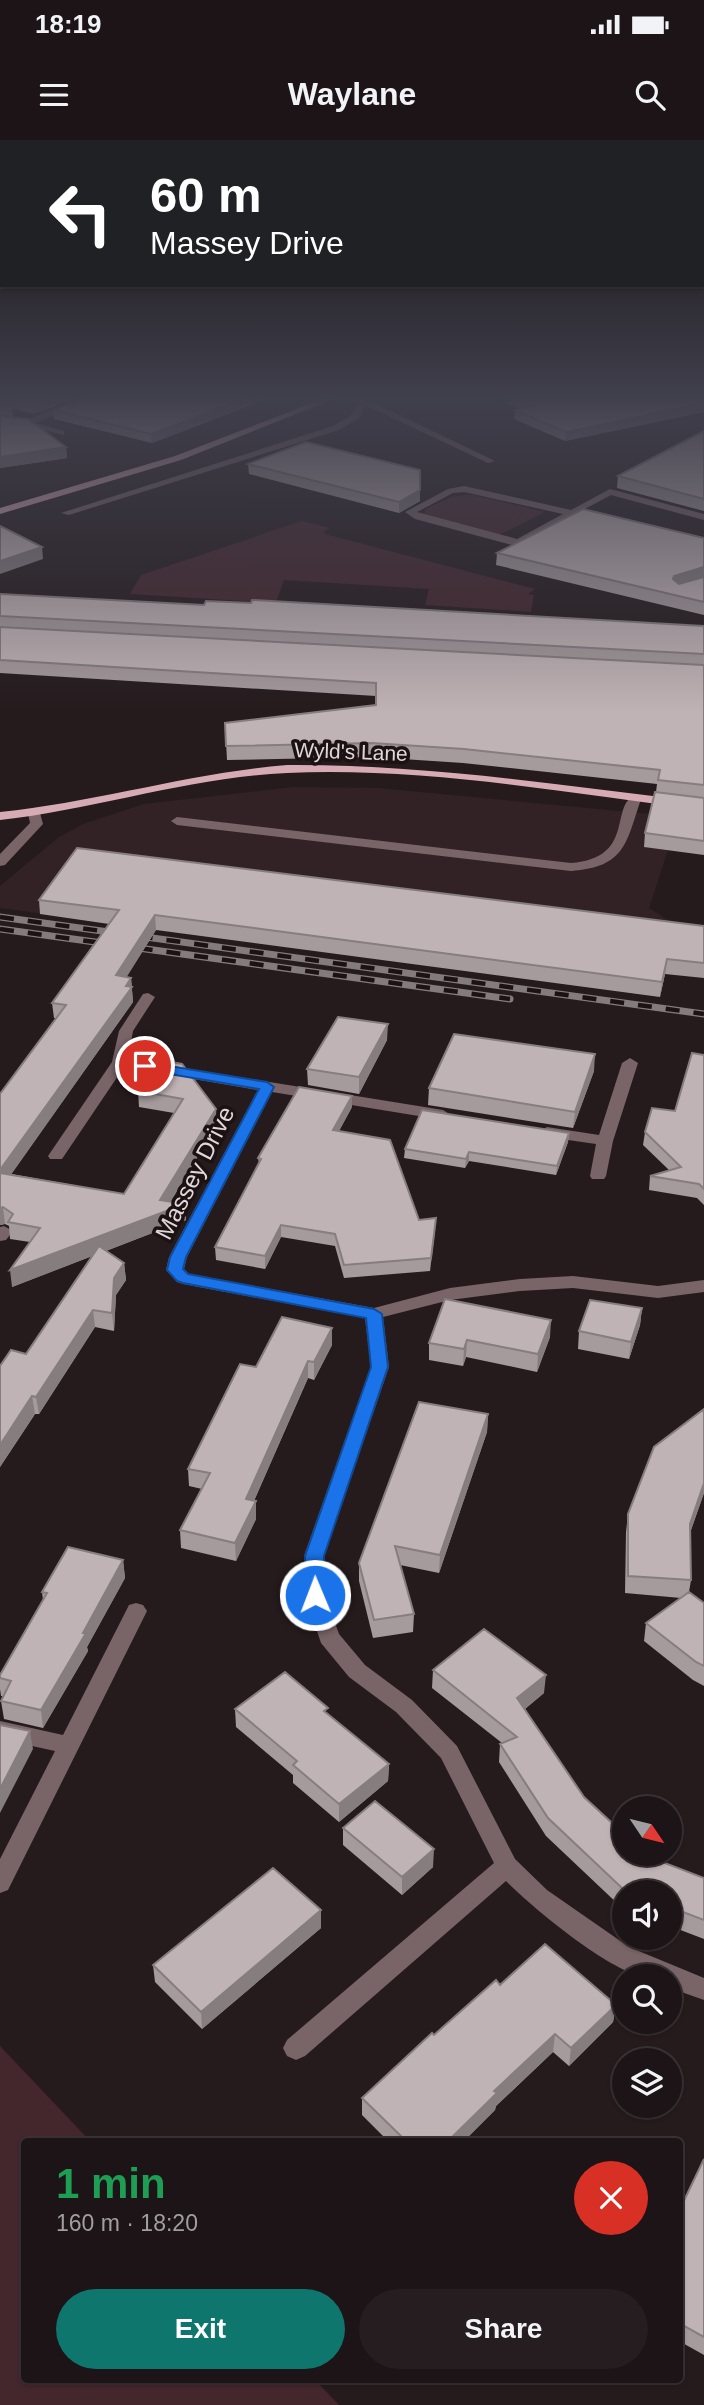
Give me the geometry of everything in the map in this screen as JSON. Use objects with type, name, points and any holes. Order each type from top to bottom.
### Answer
[{"type":"main road","points":[[0,511],[31,502]]},
{"type":"main road","name":"Wyld's Lane","points":[[0,816],[34,813],[202,778],[286,769],[420,774],[511,782],[704,806]]},
{"type":"street","points":[[66,513],[102,502]]},
{"type":"street","points":[[430,502],[410,512],[418,517],[517,543],[593,502]]},
{"type":"street","points":[[522,502],[573,513]]},
{"type":"street","points":[[647,502],[701,516]]},
{"type":"street","points":[[177,821],[582,868],[604,861],[617,850],[635,799]]},
{"type":"street","points":[[0,862],[37,824],[34,813]]},
{"type":"street","points":[[56,1156],[120,1062],[126,1031],[148,997]]},
{"type":"street","name":"Massey Drive","points":[[120,1062],[267,1087],[178,1257],[175,1270],[183,1278],[374,1314]]},
{"type":"street","points":[[598,1177],[605,1141],[630,1063]]},
{"type":"street","points":[[267,1087],[456,1117]]},
{"type":"street","points":[[537,1130],[605,1141]]},
{"type":"street","points":[[640,1964],[620,1955],[538,1897],[507,1867],[449,1752],[404,1706],[356,1671],[329,1637],[315,1595],[314,1556],[380,1367],[374,1314],[450,1294],[520,1286],[573,1282],[658,1292],[704,1286]]},
{"type":"street","points":[[0,1883],[136,1611]]},
{"type":"street","points":[[0,1730],[69,1745]]},
{"type":"street","points":[[296,2048],[507,1867]]},
{"type":"street","points":[[682,1982],[704,1989]]},
{"type":"shaded area","points":[[441,502],[501,502],[545,512],[499,535],[424,514],[426,509]]},
{"type":"shaded area","points":[[302,521],[330,528],[324,531],[325,534],[535,589],[528,594],[534,595],[531,612],[425,605],[429,589],[284,580],[276,603],[130,594],[141,575]]},
{"type":"shaded area","points":[[293,787],[378,788],[682,817],[649,908],[679,927],[673,937],[660,997],[0,908],[0,886],[59,837],[83,824],[144,804]]},
{"type":"shaded area","points":[[0,2046],[87,2138],[21,2138],[21,2383],[318,2383],[339,2405],[0,2405]]},
{"type":"building","points":[[583,509],[704,538],[704,567],[674,576],[673,579],[679,584],[704,577],[704,602],[497,553]]},
{"type":"building","points":[[0,526],[42,547],[0,561]]},
{"type":"building","points":[[0,594],[204,605],[206,601],[251,603],[252,600],[704,626],[704,654],[0,616]]},
{"type":"building","points":[[0,627],[704,665],[704,785],[658,780],[660,770],[464,749],[372,743],[226,746],[225,723],[376,705],[376,683],[0,660]]},
{"type":"building","points":[[655,792],[704,798],[704,841],[645,833]]},
{"type":"building","points":[[77,848],[704,926],[704,963],[667,959],[662,982],[155,915],[116,975],[131,978],[126,986],[132,987],[0,1170],[0,1094],[66,1005],[52,1003],[119,910],[39,900]]},
{"type":"building","points":[[338,1017],[388,1024],[359,1077],[307,1069]]},
{"type":"building","points":[[454,1034],[595,1054],[575,1112],[429,1088]]},
{"type":"building","points":[[692,1053],[704,1055],[704,1189],[699,1184],[650,1176],[681,1167],[645,1132],[652,1108],[675,1111]]},
{"type":"building","points":[[160,1060],[182,1064],[216,1109],[160,1200],[185,1204],[10,1270],[40,1228],[8,1222],[13,1214],[3,1207],[0,1208],[0,1173],[124,1194],[183,1099],[138,1091]]},
{"type":"building","points":[[299,1087],[352,1096],[333,1130],[390,1140],[419,1220],[436,1218],[431,1258],[344,1265],[335,1234],[281,1225],[265,1256],[215,1247],[261,1159],[258,1158]]},
{"type":"building","points":[[422,1110],[569,1133],[557,1166],[469,1152],[466,1159],[405,1149]]},
{"type":"building","points":[[99,1246],[124,1263],[114,1278],[112,1313],[93,1310],[36,1397],[32,1396],[0,1445],[0,1366],[11,1350],[26,1354]]},
{"type":"building","points":[[445,1299],[551,1320],[538,1354],[467,1340],[464,1349],[429,1343]]},
{"type":"building","points":[[590,1300],[642,1308],[631,1342],[579,1331]]},
{"type":"building","points":[[282,1317],[332,1328],[314,1362],[308,1361],[246,1499],[256,1501],[235,1543],[180,1530],[210,1473],[188,1469],[240,1364],[256,1367]]},
{"type":"building","points":[[419,1402],[488,1414],[440,1555],[395,1546],[414,1614],[374,1620],[359,1563]]},
{"type":"building","points":[[704,1409],[704,1483],[690,1524],[691,1580],[628,1576],[628,1514],[654,1447]]},
{"type":"building","points":[[68,1547],[123,1560],[83,1633],[86,1633],[41,1710],[1,1701],[11,1681],[0,1678],[0,1675],[47,1593],[42,1592]]},
{"type":"building","points":[[689,1592],[704,1603],[704,1666],[646,1623]]},
{"type":"building","points":[[484,1629],[546,1675],[517,1698],[584,1797],[612,1823],[612,1866],[673,1866],[704,1878],[704,1920],[682,1912],[682,1880],[613,1880],[548,1818],[500,1744],[517,1737],[433,1670]]},
{"type":"building","points":[[285,1672],[328,1708],[324,1711],[389,1764],[339,1804],[293,1765],[297,1761],[235,1709]]},
{"type":"building","points":[[0,1725],[30,1731],[0,1789]]},
{"type":"building","points":[[375,1801],[434,1849],[402,1877],[343,1828]]},
{"type":"building","points":[[273,1868],[321,1910],[201,2012],[153,1965]]},
{"type":"building","points":[[545,1944],[612,2002],[612,2009],[571,2048],[555,2034],[494,2091],[497,2093],[451,2138],[403,2138],[362,2098],[432,2033],[434,2035],[496,1980],[500,1985]]},
{"type":"building","points":[[704,2159],[704,2337],[683,2325],[683,2203]]},
{"type":"railway","points":[[0,917],[704,1014]]},
{"type":"railway","points":[[0,929],[510,999]]},
{"type":"route","points":[[145,1066],[267,1087],[178,1257],[175,1270],[183,1278],[374,1314],[380,1367],[314,1556],[315,1595]]}]
